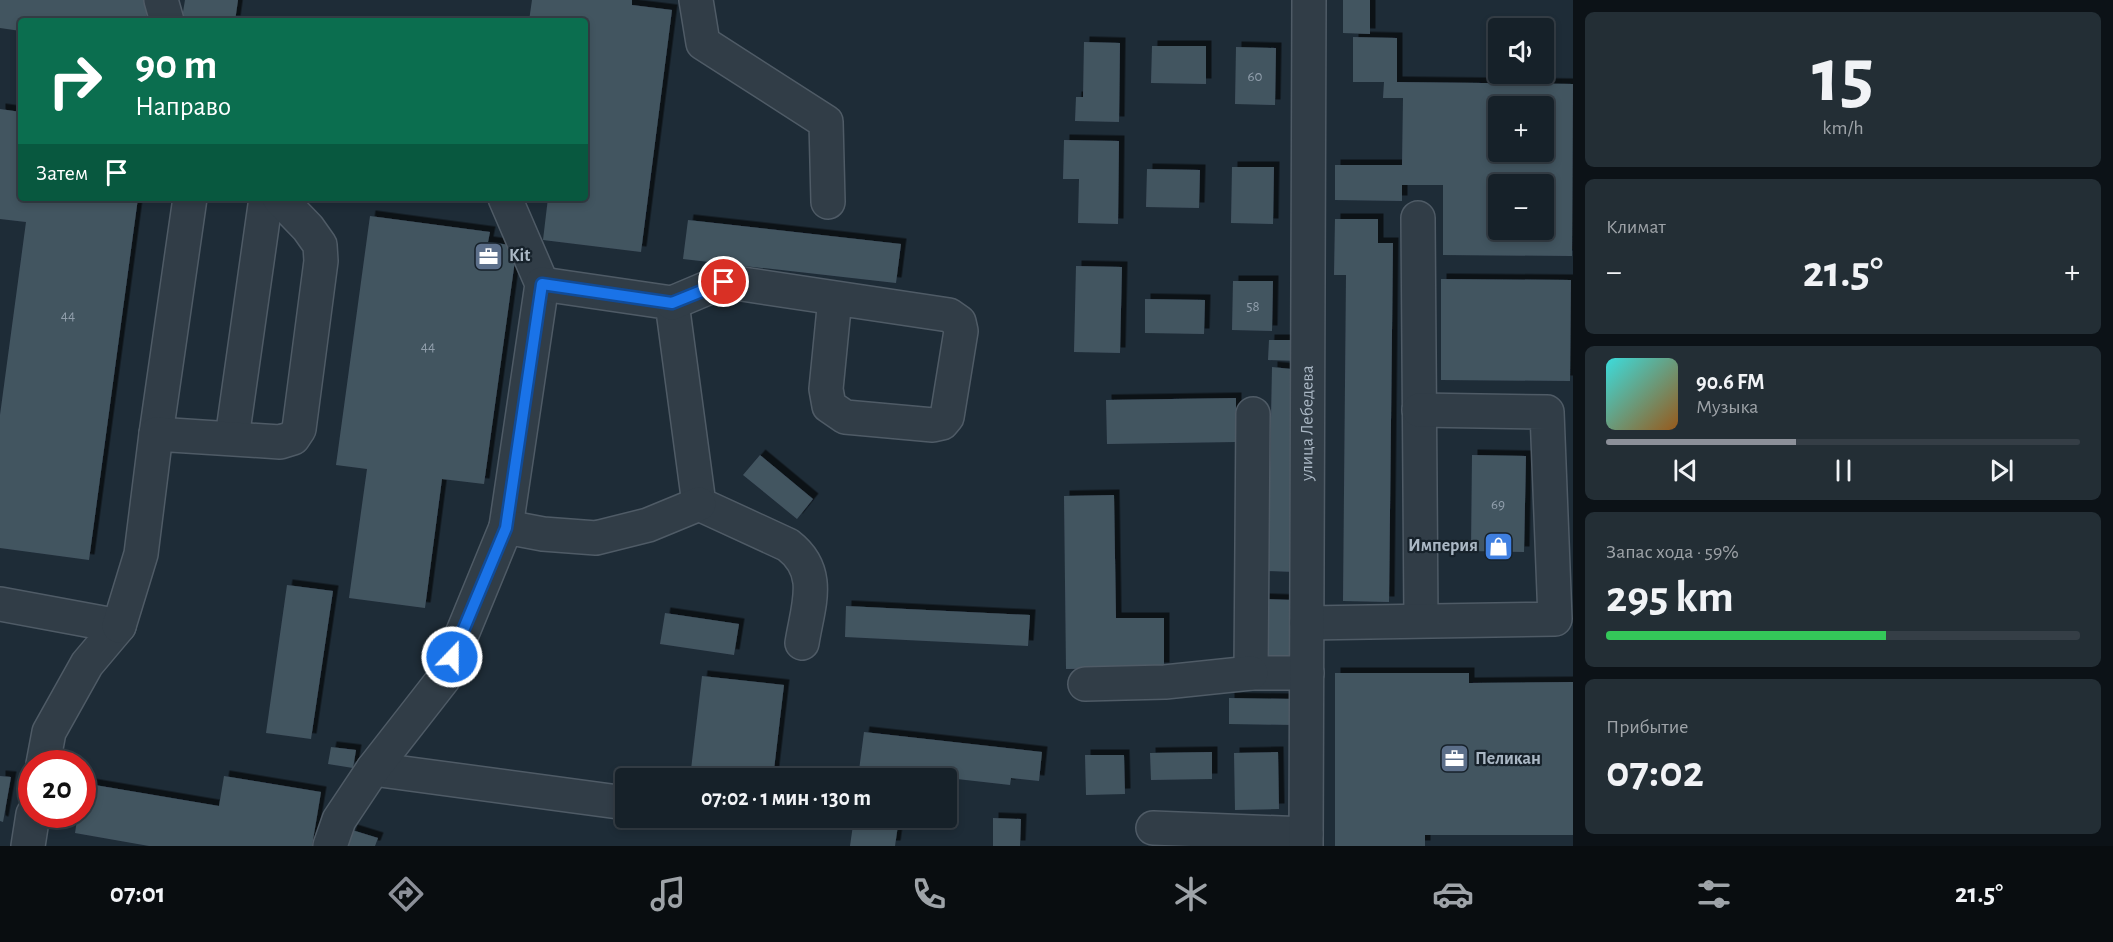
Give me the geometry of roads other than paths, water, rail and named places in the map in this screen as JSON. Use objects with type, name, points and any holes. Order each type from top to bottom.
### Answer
[{"type":"street","points":[[161,0],[165,18]]},
{"type":"street","points":[[696,0],[703,43],[826,122],[828,202]]},
{"type":"street","name":"улица Лебедева","points":[[1306,840],[1309,0]]},
{"type":"street","points":[[45,750],[48,732],[87,664],[119,626],[141,554],[190,201]]},
{"type":"street","points":[[232,438],[266,201]]},
{"type":"street","points":[[156,434],[280,442],[293,438],[299,429],[321,261],[320,245],[308,228],[282,201]]},
{"type":"street","points":[[330,846],[339,820],[374,769],[444,678],[506,528],[542,284],[506,201]]},
{"type":"street","points":[[1418,218],[1421,620]]},
{"type":"street","points":[[542,284],[672,303],[717,284],[729,282],[949,315],[958,322],[961,331],[947,417],[942,423],[933,425],[845,417],[830,406],[826,389],[835,298]]},
{"type":"street","points":[[672,303],[699,504]]},
{"type":"street","points":[[1307,623],[1555,619],[1547,412],[1419,410]]},
{"type":"street","points":[[1251,673],[1253,414]]},
{"type":"street","points":[[506,528],[543,534],[596,538],[648,525],[699,504],[788,545],[801,555],[808,569],[811,586],[802,643]]},
{"type":"street","points":[[0,604],[119,626]]},
{"type":"street","points":[[1085,684],[1165,682],[1251,673],[1307,673]]},
{"type":"street","points":[[374,769],[615,802]]},
{"type":"street","points":[[28,846],[31,828]]},
{"type":"street","points":[[1154,828],[1306,840]]},
{"type":"place","name":"Kit","points":[[488,256]]},
{"type":"place","name":"Империя","points":[[1499,546]]},
{"type":"place","name":"Пеликан","points":[[1454,759]]}]
